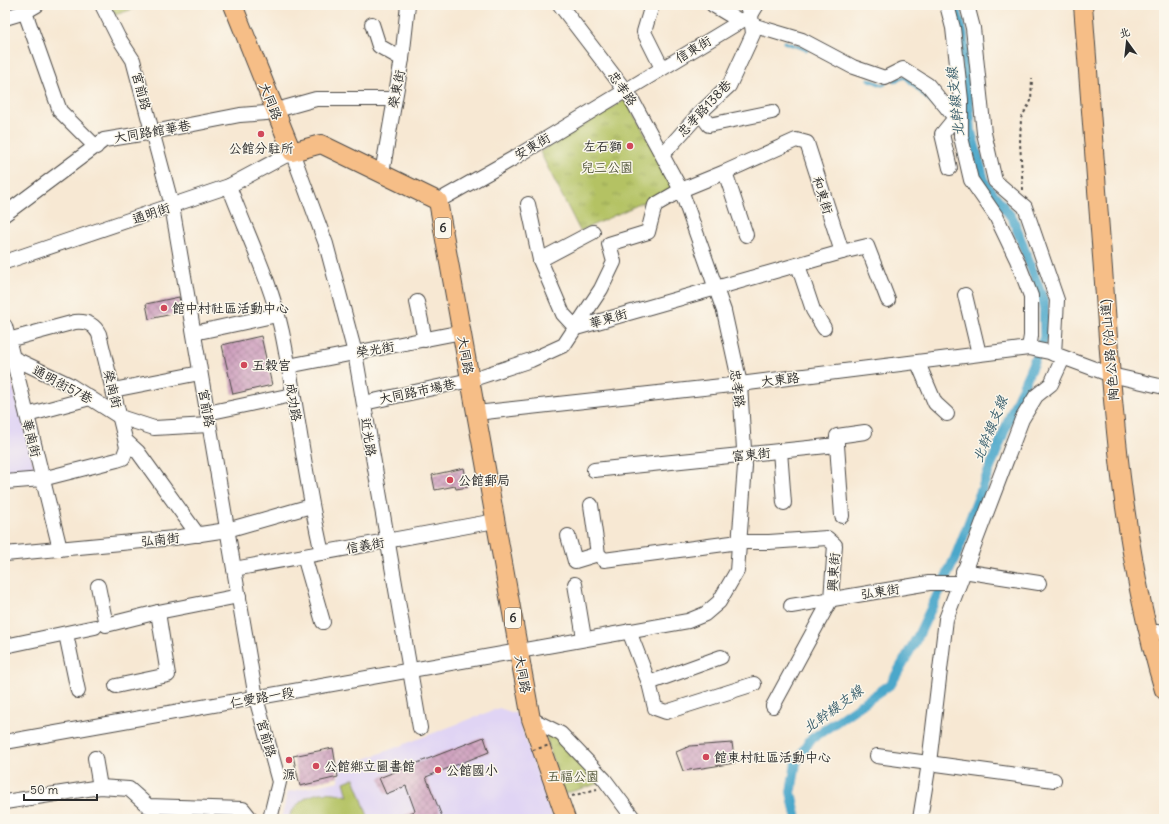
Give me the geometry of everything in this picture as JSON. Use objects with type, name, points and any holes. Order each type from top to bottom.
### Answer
[{"type":"main road","name":"大同路","points":[[233,5],[292,152]]},
{"type":"main road","name":"陶色公路 (沿山道)","points":[[1083,5],[1111,375],[1125,515],[1138,590],[1156,632],[1164,690]]},
{"type":"main road","name":"6","points":[[292,152],[321,144],[438,201]]},
{"type":"main road","name":"大同路","points":[[438,201],[531,719],[566,819]]},
{"type":"street","points":[[5,18],[25,12],[37,5]]},
{"type":"street","name":"宮前路","points":[[102,5],[118,37],[133,60],[172,206],[256,698],[279,782],[270,819]]},
{"type":"street","name":"榮東街","points":[[382,173],[402,59],[408,5]]},
{"type":"street","name":"忠孝路","points":[[519,650],[688,621],[705,614],[719,602],[737,571],[739,542],[744,454],[740,384],[724,311],[681,190],[663,154],[626,90],[560,5]]},
{"type":"street","points":[[652,5],[644,32],[662,68]]},
{"type":"street","points":[[713,5],[749,14],[853,67],[885,78],[903,69],[928,85],[958,121]]},
{"type":"street","points":[[947,5],[952,28],[961,100],[958,121],[971,180],[996,216],[1017,260],[1031,296],[1032,348],[1111,375],[1164,387]]},
{"type":"street","points":[[920,819],[929,763],[946,619],[1022,419],[1036,396],[1051,384],[1058,356],[1058,300],[1025,207],[995,181],[984,134],[973,28],[967,5]]},
{"type":"street","points":[[25,12],[60,111],[96,147]]},
{"type":"street","name":"信東街","points":[[626,90],[749,14]]},
{"type":"street","name":"忠孝路138巷","points":[[663,154],[700,112],[729,86],[753,34],[749,14]]},
{"type":"street","points":[[372,24],[379,46],[402,59]]},
{"type":"street","name":"安東街","points":[[438,201],[514,158],[626,90]]},
{"type":"street","name":"大同路館華巷","points":[[5,214],[104,140],[240,115],[266,113],[316,99],[394,99]]},
{"type":"street","points":[[700,112],[709,125],[772,112]]},
{"type":"street","points":[[950,168],[942,134],[958,121]]},
{"type":"street","name":"和東街","points":[[576,328],[601,289],[614,262],[609,244],[648,232],[655,205],[681,190],[796,140],[807,144],[842,252]]},
{"type":"street","name":"通明街","points":[[5,262],[229,186],[292,152]]},
{"type":"street","name":"近光路","points":[[292,152],[326,244],[355,353],[386,541],[420,728]]},
{"type":"street","points":[[725,172],[746,235]]},
{"type":"street","name":"成功路","points":[[229,186],[269,289],[282,331],[311,506],[322,553]]},
{"type":"street","name":"華東街","points":[[528,204],[540,260],[563,314],[576,328],[715,286]]},
{"type":"street","points":[[540,260],[593,232]]},
{"type":"street","points":[[715,286],[867,246],[888,300]]},
{"type":"street","points":[[798,265],[813,310],[824,328]]},
{"type":"street","points":[[965,294],[979,354]]},
{"type":"street","points":[[417,302],[425,340]]},
{"type":"street","points":[[194,333],[277,315]]},
{"type":"street","name":"榮南街","points":[[8,340],[75,322],[82,322],[92,325],[99,334],[126,442]]},
{"type":"street","name":"華南街","points":[[5,326],[9,356],[27,415],[60,549]]},
{"type":"street","name":"大同路市場巷","points":[[364,403],[470,380],[531,360],[564,345],[576,328]]},
{"type":"street","name":"榮光街","points":[[288,366],[462,332]]},
{"type":"street","name":"大東路","points":[[476,412],[740,384],[1032,348]]},
{"type":"street","name":"通明街57巷","points":[[9,356],[68,384],[120,416],[154,428],[208,419],[292,395]]},
{"type":"street","points":[[918,363],[935,403],[947,414]]},
{"type":"street","points":[[113,390],[200,373]]},
{"type":"street","points":[[27,415],[90,398]]},
{"type":"street","points":[[842,516],[836,436],[865,432]]},
{"type":"street","points":[[5,482],[42,479],[117,460],[122,458],[126,453],[126,442]]},
{"type":"street","points":[[126,442],[138,452],[198,535]]},
{"type":"street","name":"富東街","points":[[594,470],[837,445]]},
{"type":"street","points":[[780,451],[784,503]]},
{"type":"street","points":[[592,505],[598,554],[604,560],[739,542]]},
{"type":"street","name":"弘南街","points":[[5,554],[198,535],[227,530],[311,506]]},
{"type":"street","name":"信義街","points":[[234,569],[495,521]]},
{"type":"street","points":[[568,536],[575,561],[598,554]]},
{"type":"street","name":"興東街","points":[[739,542],[769,542],[827,538],[835,545],[831,599],[773,706]]},
{"type":"street","points":[[304,556],[323,622]]},
{"type":"street","name":"弘東街","points":[[791,606],[961,577],[1039,583]]},
{"type":"street","points":[[575,584],[584,638]]},
{"type":"street","points":[[98,586],[106,625],[158,612],[239,596]]},
{"type":"street","points":[[116,686],[168,675],[158,612]]},
{"type":"street","points":[[5,646],[95,627]]},
{"type":"street","points":[[629,631],[648,683],[655,708],[666,712],[754,684]]},
{"type":"street","points":[[66,634],[78,691]]},
{"type":"street","name":"仁愛路一段","points":[[5,739],[256,698],[519,650]]},
{"type":"street","points":[[648,683],[721,657]]},
{"type":"street","points":[[531,719],[561,734],[609,785],[634,819]]},
{"type":"street","points":[[877,756],[1054,780]]},
{"type":"street","points":[[95,758],[100,787]]},
{"type":"street","points":[[5,802],[100,787],[130,789],[148,806],[243,809],[252,819]]},
{"type":"path","points":[[1025,207],[1020,143],[1021,118],[1030,101],[1032,78]]},
{"type":"path","points":[[533,750],[550,745]]},
{"type":"path","points":[[559,800],[609,785]]},
{"type":"shaded area","points":[[6,359],[36,474],[5,477]]},
{"type":"shaded area","name":"公館國小","points":[[499,708],[517,714],[553,819],[281,819],[288,792],[339,781],[340,759],[363,760]]},
{"type":"green space","points":[[110,5],[145,5],[115,15]]},
{"type":"green space","name":"兒三公園","points":[[626,99],[675,188],[580,231],[540,152]]},
{"type":"green space","name":"五福公園","points":[[544,730],[559,738],[601,783],[563,794]]},
{"type":"green space","points":[[354,778],[369,819],[288,819],[299,803],[313,795],[330,793],[348,796],[344,782]]},
{"type":"building","name":"館中村社區活動中心","points":[[179,297],[182,312],[149,319],[146,304]]},
{"type":"building","points":[[261,336],[272,385],[233,394],[222,345]]},
{"type":"building","name":"公館郵局","points":[[464,468],[468,487],[456,489],[455,486],[435,490],[432,475]]},
{"type":"building","points":[[484,737],[489,752],[426,777],[443,819],[395,819],[415,811],[406,786],[386,794],[379,778]]},
{"type":"building","name":"館東村社區活動中心","points":[[732,743],[735,763],[683,771],[676,752],[690,746]]},
{"type":"building","name":"公館鄉立圖書館","points":[[333,748],[338,777],[300,786],[293,756]]},
{"type":"waterway","name":"北幹線支線","points":[[797,819],[791,792],[796,763],[810,740],[891,684],[918,636],[955,558],[1011,414],[1044,338],[1044,302],[1013,219],[985,183],[971,132],[963,35],[955,5]]},
{"type":"waterway","points":[[784,42],[807,50]]},
{"type":"waterway","points":[[894,81],[905,77],[948,120]]},
{"type":"waterway","points":[[868,79],[882,85],[885,84]]},
{"type":"waterway","name":"北幹線支線","points":[[967,138],[974,145]]},
{"type":"place","name":"公館分駐所","points":[[261,134]]},
{"type":"place","name":"左石獅","points":[[630,146]]},
{"type":"place","name":"館中村社區活動中心","points":[[164,308]]},
{"type":"place","name":"五穀宮","points":[[244,365]]},
{"type":"place","name":"公館郵局","points":[[450,480]]},
{"type":"place","name":"館東村社區活動中心","points":[[706,757]]},
{"type":"place","name":"源","points":[[289,760]]},
{"type":"place","name":"公館鄉立圖書館","points":[[316,766]]},
{"type":"place","name":"公館國小","points":[[438,770]]}]
